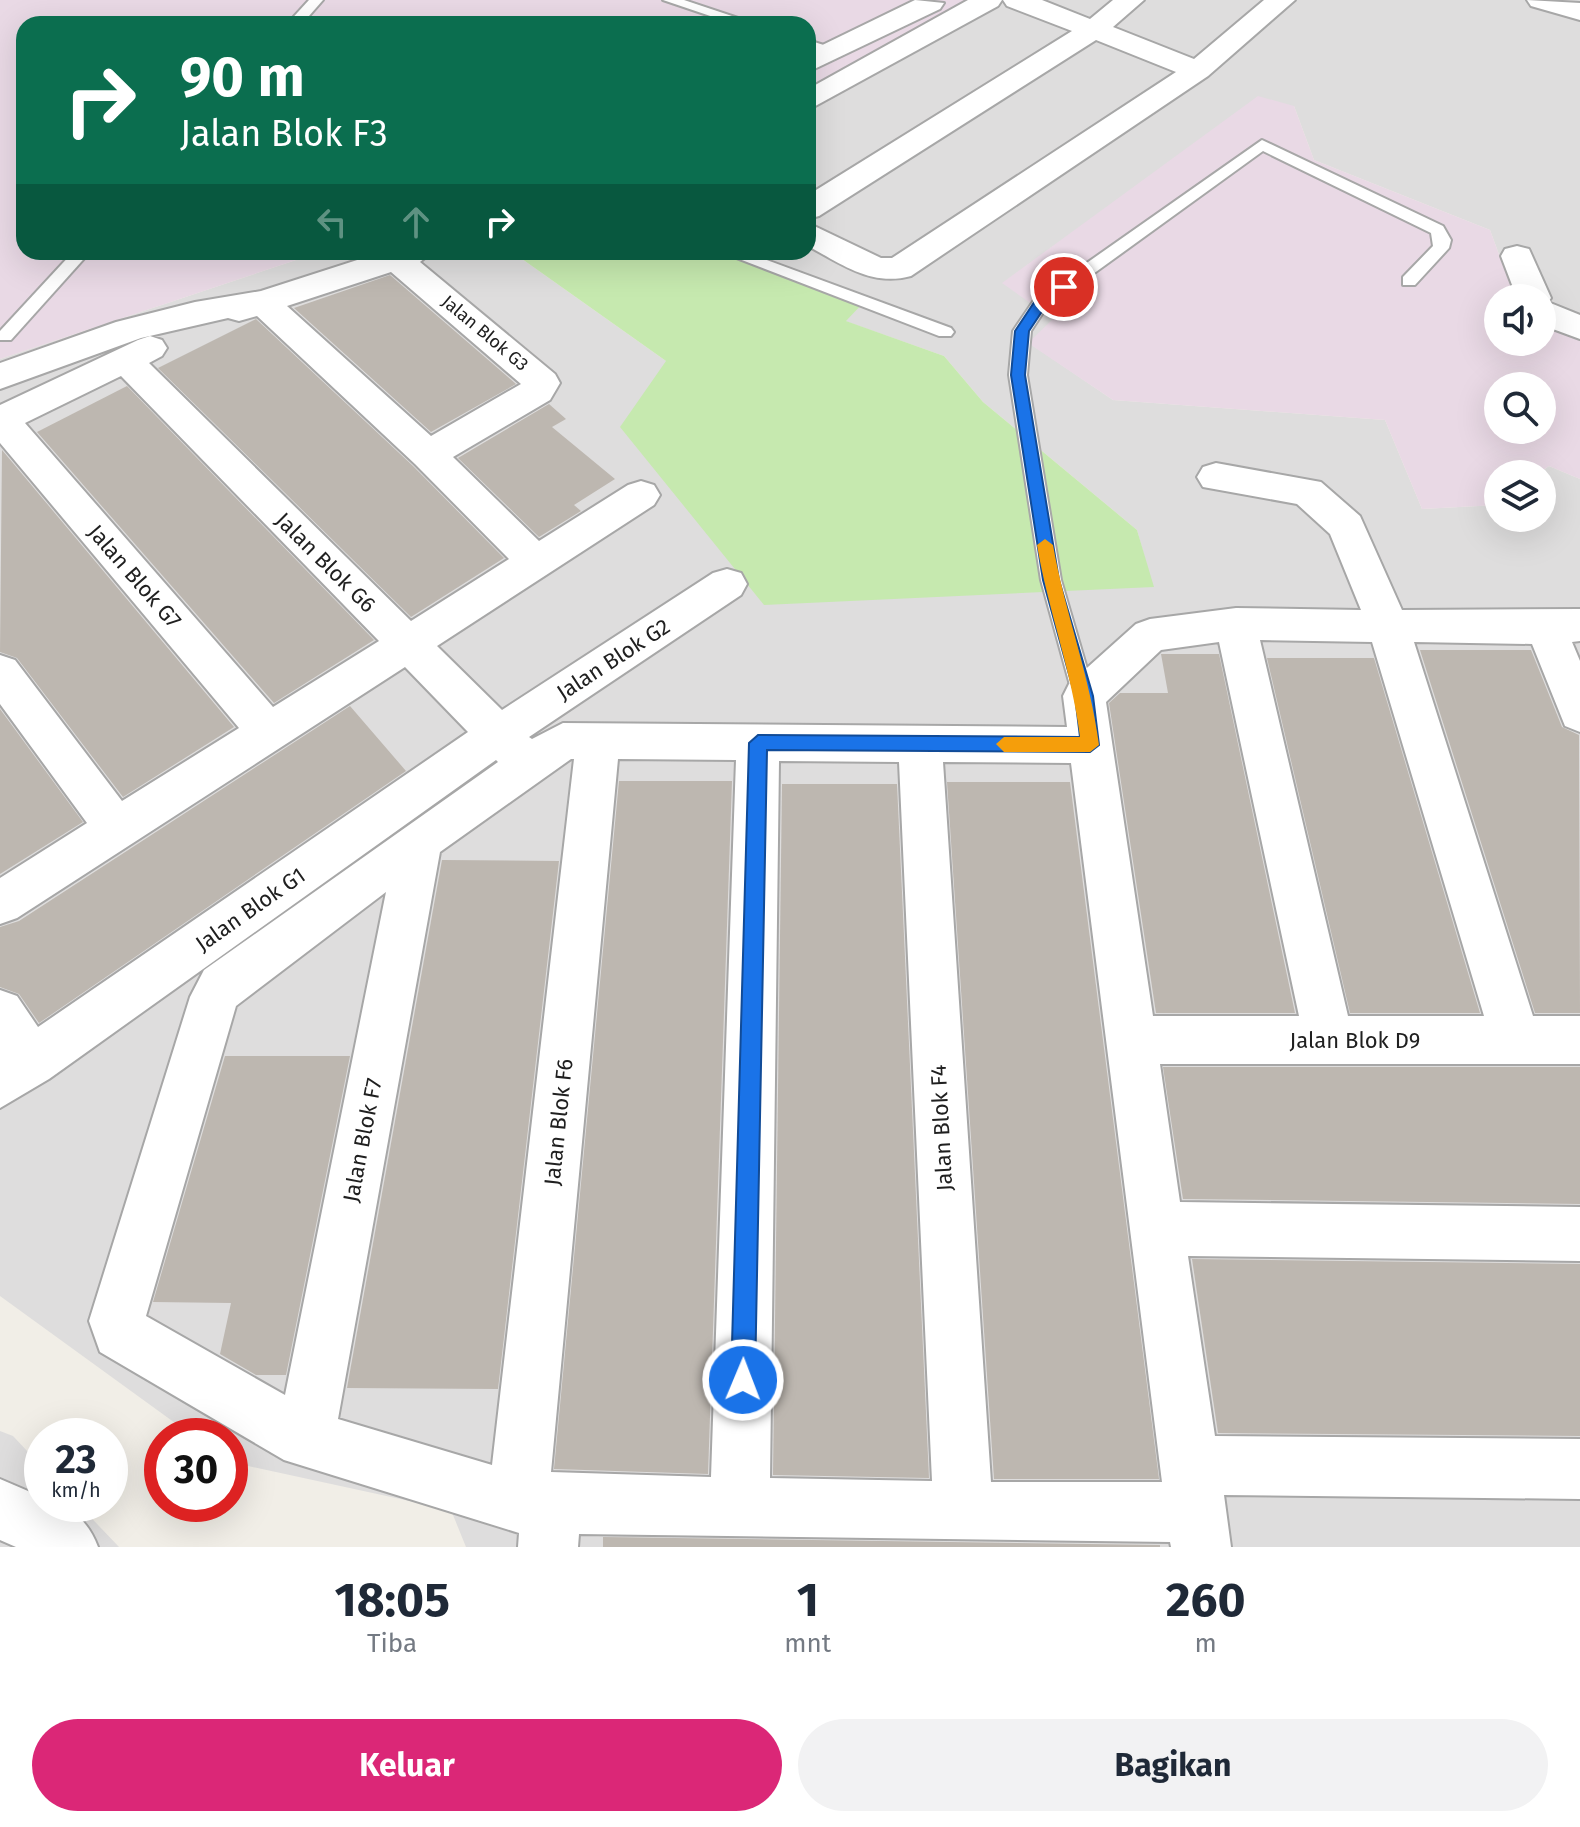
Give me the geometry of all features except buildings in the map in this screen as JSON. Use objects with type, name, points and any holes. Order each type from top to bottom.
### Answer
[{"type":"street","points":[[816,53],[936,0]]},
{"type":"street","points":[[816,97],[988,0]]},
{"type":"street","points":[[1017,0],[1198,70]]},
{"type":"street","points":[[816,204],[1094,29],[1130,0]]},
{"type":"street","points":[[816,237],[882,270],[899,269],[1198,70],[1281,0]]},
{"type":"street","points":[[1541,0],[1580,12]]},
{"type":"street","points":[[1517,256],[1528,284]]},
{"type":"street","points":[[0,377],[131,347],[390,260]]},
{"type":"street","name":"Jalan Blok G3","points":[[410,260],[542,383],[537,391],[428,455]]},
{"type":"street","points":[[262,302],[428,455],[536,562]]},
{"type":"street","points":[[1556,318],[1580,328]]},
{"type":"street","points":[[1,420],[131,347]]},
{"type":"street","name":"Jalan Blok G6","points":[[131,347],[408,644],[513,749]]},
{"type":"street","name":"Jalan Blok G7","points":[[1,420],[269,733]]},
{"type":"street","points":[[1216,477],[1308,492],[1346,526],[1388,626],[1516,1040]]},
{"type":"street","points":[[0,903],[641,495]]},
{"type":"street","name":"Jalan Blok G2","points":[[513,749],[727,584]]},
{"type":"street","points":[[1236,624],[1329,1040]]},
{"type":"street","points":[[1195,1508],[1087,720],[1150,635],[1236,624],[1563,626],[1580,714]]},
{"type":"street","points":[[0,672],[117,829]]},
{"type":"street","points":[[1087,720],[920,744],[563,741],[513,749],[419,841],[227,980],[214,997],[118,1312],[120,1332],[305,1439],[539,1517],[740,1508],[963,1512],[1195,1508],[1580,1469]]},
{"type":"street","name":"Jalan Blok F6","points":[[539,1517],[598,742]]},
{"type":"street","points":[[740,1508],[758,743]]},
{"type":"street","name":"Jalan Blok F4","points":[[920,744],[963,1512]]},
{"type":"street","name":"Jalan Blok G1","points":[[15,1073],[513,749]]},
{"type":"street","name":"Jalan Blok F7","points":[[305,1439],[419,841]]},
{"type":"street","points":[[0,1013],[15,1073]]},
{"type":"street","name":"Jalan Blok D9","points":[[1131,1040],[1580,1040]]},
{"type":"street","points":[[1157,1229],[1580,1234]]},
{"type":"street","points":[[0,1509],[43,1528],[68,1547]]},
{"type":"lane","points":[[301,16],[316,0]]},
{"type":"lane","points":[[670,0],[723,16]]},
{"type":"lane","points":[[1087,720],[1051,580],[1018,375],[1022,331],[1040,304],[1262,145],[1437,230],[1443,240],[1441,248],[1409,281]]},
{"type":"lane","points":[[5,336],[75,260]]},
{"type":"lane","points":[[751,260],[945,332]]},
{"type":"shaded area","points":[[0,0],[984,0],[816,89],[816,16],[16,16],[16,260],[296,260],[0,359]]},
{"type":"shaded area","points":[[984,0],[1580,0],[1580,340],[1556,331],[1556,284],[1510,284],[1490,230],[1314,160],[1294,106],[1029,343],[1113,400],[1385,420],[1422,509],[1484,506],[1484,532],[1556,532],[1556,469],[1580,479],[1580,1547],[466,1547],[451,1510],[248,1466],[248,1418],[168,1418],[0,1296],[0,359],[296,260],[523,260],[666,361],[1153,587],[1137,530],[983,402],[944,356],[845,321],[863,302],[740,260],[816,260],[816,89]]},
{"type":"shaded area","points":[[1258,96],[1294,106],[1314,160],[1490,230],[1510,284],[1484,284],[1484,356],[1556,356],[1556,331],[1580,340],[1580,479],[1556,469],[1556,460],[1484,460],[1484,506],[1422,509],[1385,420],[1113,400],[1028,343],[1053,319],[1002,283]]},
{"type":"shaded area","points":[[0,1431],[13,1436],[24,1448],[24,1522],[95,1522],[119,1547],[0,1547]]},
{"type":"green space","points":[[523,260],[741,260],[864,302],[846,321],[944,356],[983,402],[1137,530],[1154,587],[764,605],[620,427],[666,361]]},
{"type":"slow traffic","points":[[1004,744],[1090,745],[1084,696],[1051,580],[1045,545]]},
{"type":"route","points":[[743,1380],[758,743],[1090,745],[1084,696],[1051,580],[1018,375],[1022,331],[1040,304],[1064,287]]}]
